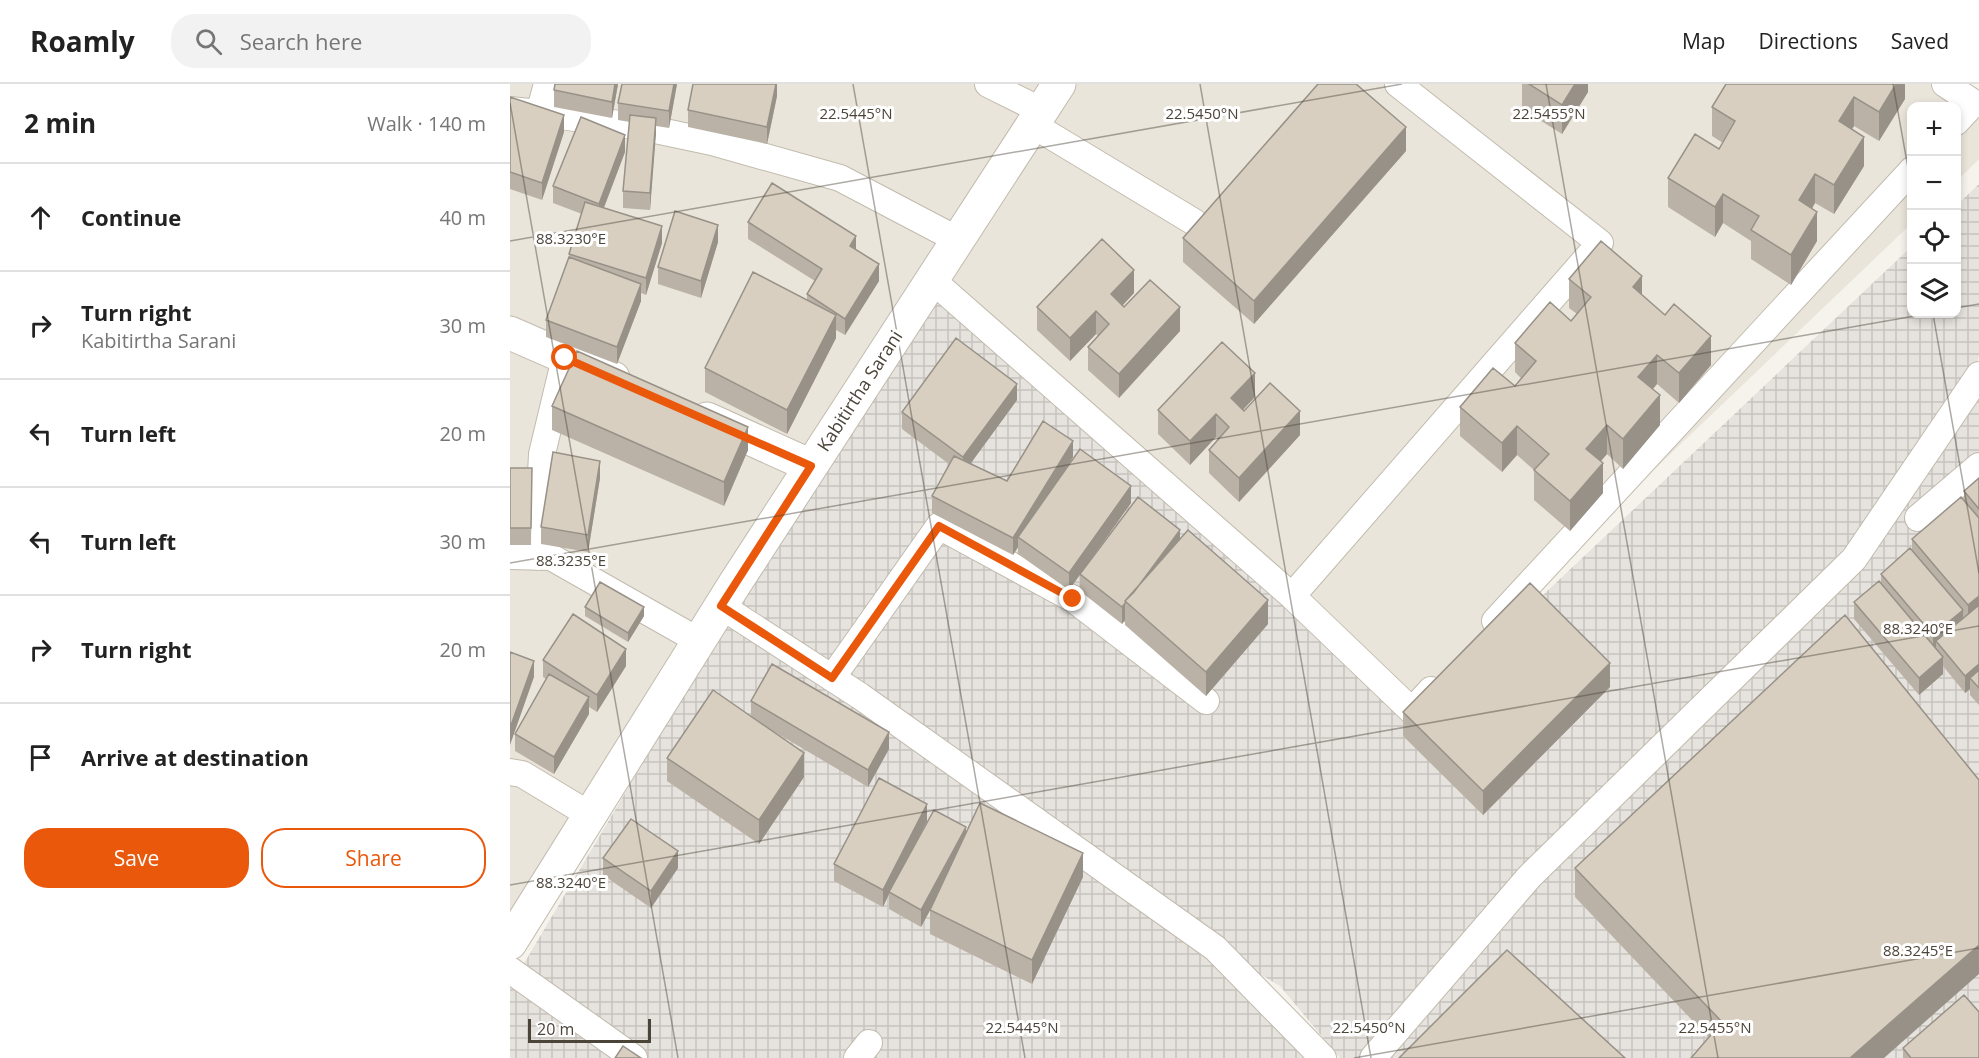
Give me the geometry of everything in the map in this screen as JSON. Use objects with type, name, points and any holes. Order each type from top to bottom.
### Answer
[{"type":"street","name":"Kabitirtha Sarani","points":[[510,943],[721,606],[1059,84]]},
{"type":"street","points":[[510,333],[639,390]]},
{"type":"street","points":[[682,409],[811,466]]},
{"type":"lane","points":[[539,113],[547,84]]},
{"type":"lane","points":[[988,84],[1194,222]]},
{"type":"lane","points":[[1292,597],[1600,243],[1398,84]]},
{"type":"lane","points":[[1945,84],[1974,103],[1961,117]]},
{"type":"lane","points":[[510,110],[641,127],[712,142],[840,178],[958,240]]},
{"type":"lane","points":[[1476,641],[1907,174]]},
{"type":"lane","points":[[932,279],[1292,597],[1412,711],[1444,676]]},
{"type":"lane","points":[[537,556],[542,454],[565,358]]},
{"type":"lane","points":[[1373,1058],[1530,876],[1854,559],[1979,375]]},
{"type":"lane","points":[[1918,518],[1979,465]]},
{"type":"lane","points":[[832,678],[939,526],[1073,599],[1206,700]]},
{"type":"lane","points":[[510,556],[551,557],[699,641]]},
{"type":"lane","points":[[721,606],[860,696],[1215,948],[1323,1058]]},
{"type":"lane","points":[[510,772],[522,774],[590,815]]},
{"type":"lane","points":[[510,970],[634,1058]]},
{"type":"shaded area","points":[[510,84],[1046,84],[510,924]]},
{"type":"shaded area","points":[[1074,84],[1950,84],[1979,102],[1979,159],[1961,177],[1961,102],[1907,102],[1907,228],[1413,700],[951,279]]},
{"type":"shaded area","points":[[1979,184],[1979,356],[1976,366],[1851,554],[1364,1058],[1340,1058],[1280,986],[1215,948],[732,603],[937,297],[1412,719],[1907,251],[1907,318],[1961,318],[1961,201]]},
{"type":"shaded area","points":[[1979,397],[1979,1058],[1382,1058],[1543,881],[1859,563]]},
{"type":"shaded area","points":[[726,623],[930,754],[1259,991],[1317,1058],[510,1058],[510,987]]},
{"type":"building","points":[[555,84],[615,84],[612,102],[554,90]]},
{"type":"building","points":[[622,84],[674,84],[669,111],[618,103]]},
{"type":"building","points":[[693,84],[776,84],[767,127],[688,110]]},
{"type":"building","points":[[1318,84],[1356,84],[1406,127],[1254,301],[1183,238]]},
{"type":"building","points":[[1529,84],[1575,84],[1562,105]]},
{"type":"building","points":[[1726,84],[1896,84],[1879,112],[1854,97],[1839,121],[1864,137],[1834,185],[1815,174],[1799,200],[1817,212],[1791,255],[1751,230],[1759,216],[1723,194],[1715,207],[1668,178],[1695,134],[1719,149],[1735,121],[1712,107]]},
{"type":"building","points":[[510,97],[564,115],[542,183],[510,172]]},
{"type":"building","points":[[630,115],[656,118],[650,193],[623,191]]},
{"type":"building","points":[[581,117],[625,135],[599,204],[553,186]]},
{"type":"building","points":[[772,183],[856,236],[850,246],[879,264],[845,319],[807,294],[822,269],[748,222]]},
{"type":"building","points":[[585,202],[662,226],[646,278],[569,254]]},
{"type":"building","points":[[675,211],[718,225],[701,281],[658,267]]},
{"type":"building","points":[[1102,239],[1134,270],[1111,294],[1124,307],[1150,280],[1180,307],[1119,374],[1088,347],[1109,324],[1096,311],[1070,338],[1037,307]]},
{"type":"building","points":[[1601,241],[1642,276],[1633,287],[1665,315],[1674,304],[1711,336],[1679,373],[1657,355],[1638,377],[1660,395],[1623,439],[1607,425],[1586,449],[1603,463],[1570,501],[1534,470],[1549,454],[1517,426],[1502,443],[1460,407],[1493,368],[1515,386],[1536,361],[1515,343],[1550,302],[1571,321],[1591,297],[1569,279]]},
{"type":"building","points":[[569,257],[641,284],[617,347],[546,320]]},
{"type":"building","points":[[753,272],[836,315],[787,410],[705,368]]},
{"type":"building","points":[[956,338],[1017,384],[963,457],[902,412]]},
{"type":"building","points":[[1222,342],[1255,373],[1231,398],[1244,411],[1270,383],[1300,411],[1239,478],[1209,450],[1229,427],[1216,414],[1190,441],[1158,410]]},
{"type":"building","points":[[577,351],[748,427],[724,482],[552,406]]},
{"type":"building","points":[[1043,421],[1073,441],[1013,538],[932,496],[954,456],[1007,481]]},
{"type":"building","points":[[1080,449],[1131,486],[1069,573],[1018,537]]},
{"type":"building","points":[[553,452],[600,461],[588,535],[541,527]]},
{"type":"building","points":[[510,468],[532,468],[531,528],[510,528]]},
{"type":"building","points":[[1979,478],[1979,509],[1964,491]]},
{"type":"building","points":[[1138,497],[1180,530],[1122,607],[1080,574]]},
{"type":"building","points":[[1961,497],[1979,518],[1979,596],[1968,605],[1912,539]]},
{"type":"building","points":[[1188,530],[1268,600],[1206,672],[1125,601]]},
{"type":"building","points":[[1910,548],[1963,610],[1933,635],[1881,574]]},
{"type":"building","points":[[1879,581],[1943,657],[1919,678],[1854,602]]},
{"type":"building","points":[[600,582],[644,607],[628,633],[585,607]]},
{"type":"building","points":[[1530,583],[1610,663],[1483,791],[1403,712]]},
{"type":"building","points":[[1979,605],[1979,664],[1965,676],[1936,641]]},
{"type":"building","points":[[573,614],[626,649],[597,695],[543,660]]},
{"type":"building","points":[[1845,615],[1979,780],[1979,945],[1850,1058],[1691,1058],[1722,1022],[1575,868]]},
{"type":"building","points":[[510,652],[534,661],[510,728]]},
{"type":"building","points":[[772,664],[889,732],[868,770],[751,701]]},
{"type":"building","points":[[1979,670],[1979,688],[1970,678]]},
{"type":"building","points":[[549,674],[589,697],[554,757],[515,734]]},
{"type":"building","points":[[713,690],[804,753],[759,820],[667,758]]},
{"type":"building","points":[[879,778],[927,804],[883,890],[834,864]]},
{"type":"building","points":[[980,803],[1083,853],[1032,960],[930,910]]},
{"type":"building","points":[[934,810],[966,827],[921,910],[889,892]]},
{"type":"building","points":[[631,819],[678,851],[651,891],[603,858]]},
{"type":"building","points":[[1507,950],[1625,1058],[1399,1058]]},
{"type":"building","points":[[1964,995],[1979,1012],[1979,1058],[1911,1058],[1903,1048]]},
{"type":"building","points":[[623,1046],[641,1058],[615,1058]]},
{"type":"route","points":[[565,358],[811,466],[721,606],[832,678],[939,526],[1073,599]]}]
